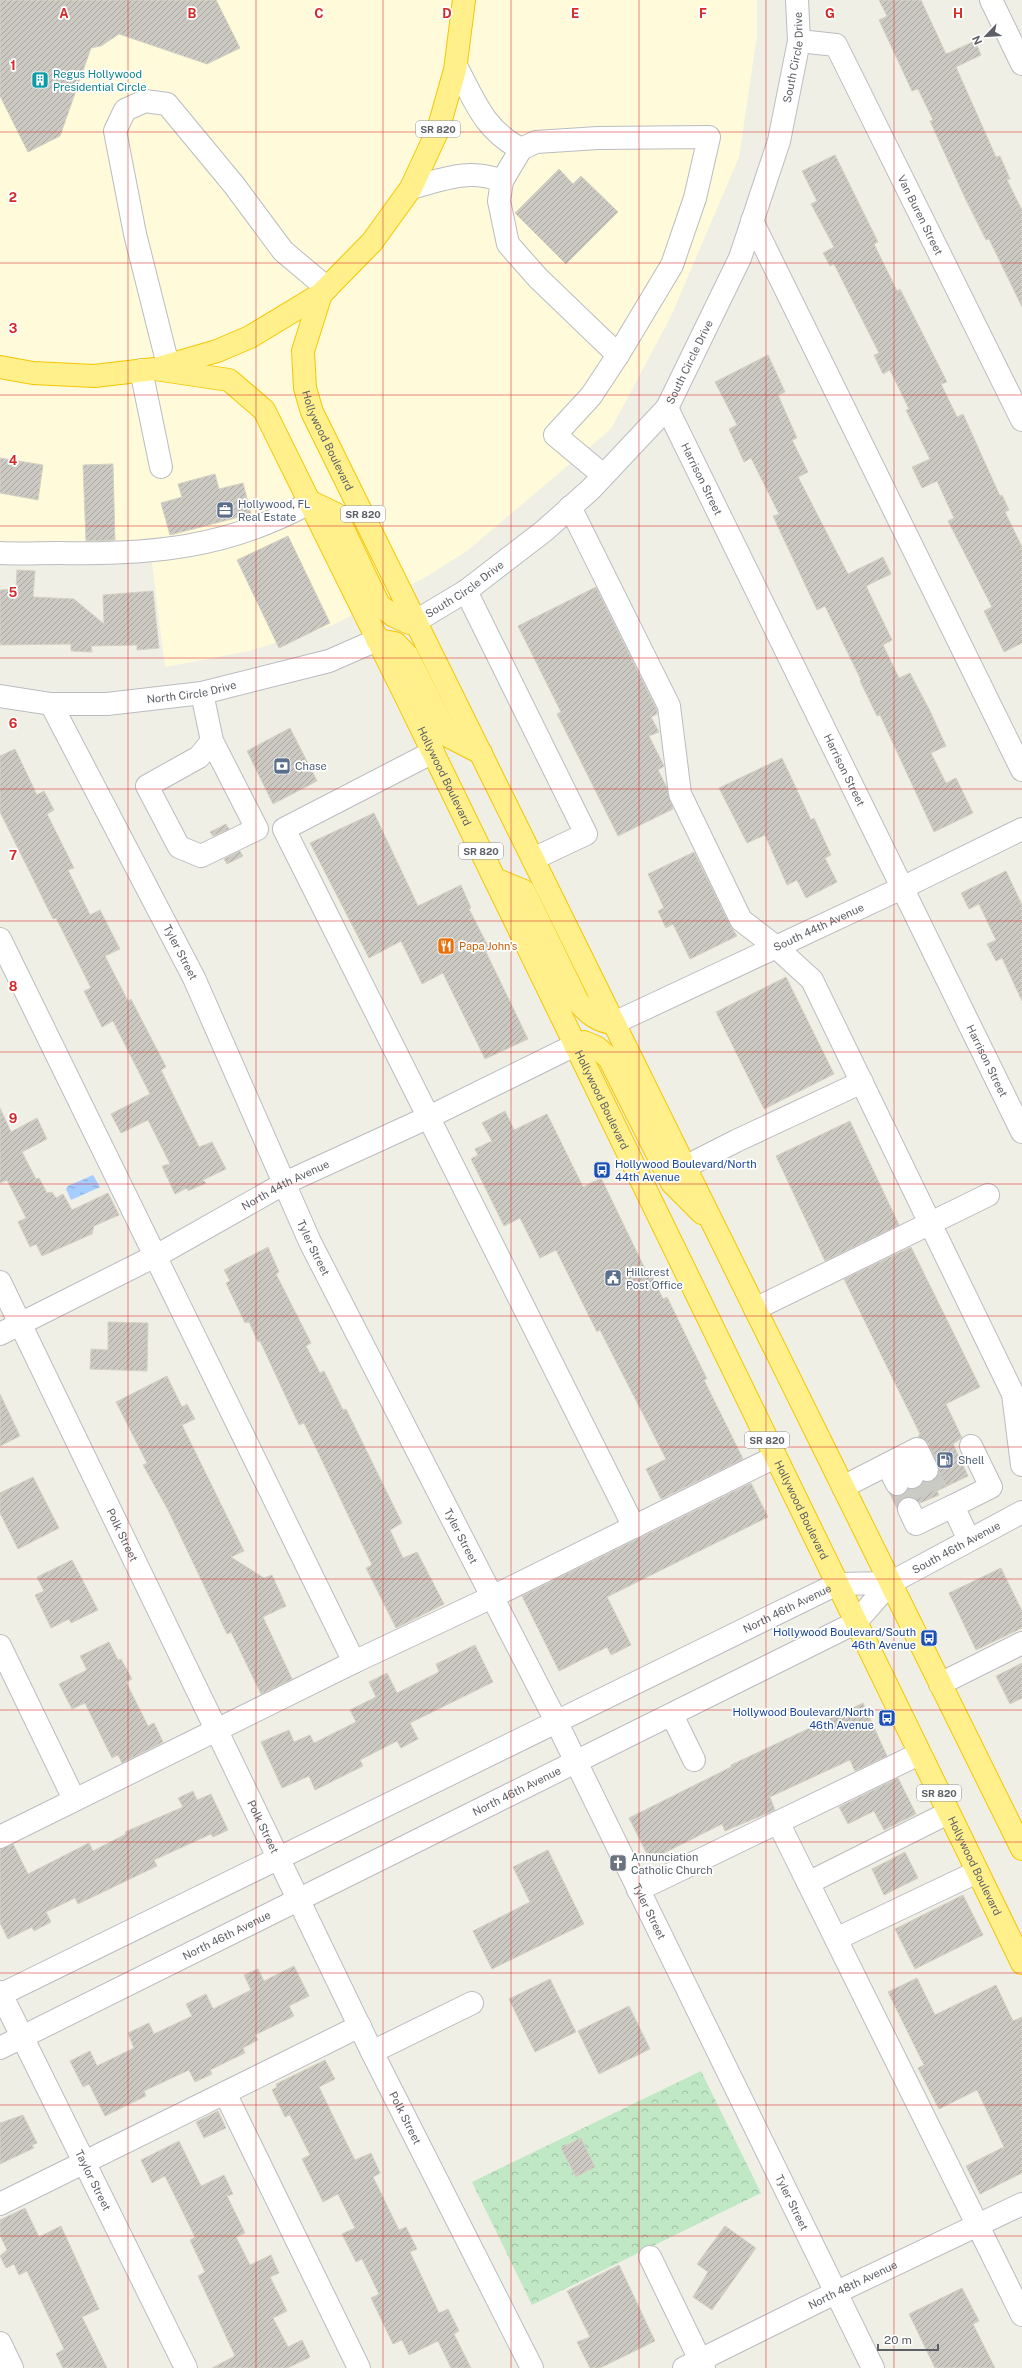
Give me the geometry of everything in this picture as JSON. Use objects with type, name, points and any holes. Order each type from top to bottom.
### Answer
[{"type":"highway","name":"Hollywood Boulevard","points":[[0,367],[33,373],[94,376],[155,368],[217,351],[250,337],[324,291],[372,242],[411,188],[438,130],[456,66],[464,0]]},
{"type":"highway","name":"Hollywood Boulevard","points":[[324,291],[303,350],[305,388],[312,412],[940,1684],[1017,1827],[1022,1850]]},
{"type":"highway","name":"Hollywood Boulevard","points":[[155,368],[228,380],[264,410],[311,502],[855,1623],[1022,1963]]},
{"type":"highway","points":[[311,502],[336,514],[379,604],[404,620],[410,622],[416,620]]},
{"type":"highway","points":[[377,640],[396,642],[407,655],[448,736],[481,753]]},
{"type":"highway","points":[[495,879],[524,891],[578,1002],[589,1014],[603,1022],[614,1023]]},
{"type":"highway","points":[[575,1045],[584,1042],[596,1047],[609,1058],[672,1183],[714,1225]]},
{"type":"street","name":"South Circle Drive","points":[[416,620],[466,591],[544,531],[603,475],[667,408],[740,258],[779,141],[798,41],[796,0]]},
{"type":"street","points":[[991,0],[1022,64]]},
{"type":"street","name":"Van Buren Street","points":[[798,41],[836,44],[1022,420]]},
{"type":"street","points":[[456,66],[486,121],[503,140],[521,148]]},
{"type":"street","points":[[161,467],[155,368],[135,234],[115,131],[126,110],[144,101],[167,104],[234,185],[283,251],[324,291]]},
{"type":"street","points":[[603,475],[556,435],[591,396],[618,354],[672,264],[695,198],[709,137],[598,138],[536,142],[521,148],[502,181],[499,201],[508,244],[538,278],[564,304],[618,354]]},
{"type":"street","points":[[411,188],[457,175],[475,173],[502,181]]},
{"type":"street","points":[[752,221],[1022,770]]},
{"type":"street","name":"Harrison Street","points":[[667,408],[1022,1132]]},
{"type":"street","points":[[0,553],[103,555],[169,550],[235,536],[283,517],[311,502]]},
{"type":"street","points":[[570,507],[669,706],[680,794],[741,920],[776,947],[812,980],[1013,1394],[1022,1465]]},
{"type":"street","points":[[466,591],[586,834],[533,859]]},
{"type":"street","name":"North Circle Drive","points":[[0,696],[51,704],[107,704],[202,693],[329,661],[377,640]]},
{"type":"street","points":[[202,693],[205,749],[257,829],[201,856],[178,847],[147,786],[205,749]]},
{"type":"street","name":"Tyler Street","points":[[51,704],[194,978],[310,1242],[577,1763],[873,2368]]},
{"type":"street","points":[[433,752],[284,829],[634,1527]]},
{"type":"street","name":"South 44th Avenue","points":[[614,1023],[902,888],[1022,829]]},
{"type":"street","points":[[0,939],[354,1662]]},
{"type":"street","name":"North 44th Avenue","points":[[0,1334],[155,1255],[285,1183],[429,1117],[575,1045]]},
{"type":"street","points":[[685,1167],[862,1082]]},
{"type":"street","points":[[755,1309],[988,1195]]},
{"type":"street","name":"Polk Street","points":[[0,1282],[372,2052],[532,2368]]},
{"type":"street","points":[[970,1540],[933,1506],[990,1487],[971,1446]]},
{"type":"street","points":[[843,1487],[895,1461],[917,1450],[912,1477],[895,1461]]},
{"type":"street","points":[[0,1837],[216,1728],[492,1597],[775,1457]]},
{"type":"street","name":"South 46th Avenue","points":[[890,1583],[1022,1512]]},
{"type":"street","name":"North 46th Avenue","points":[[0,1994],[279,1859],[837,1584],[890,1583]]},
{"type":"street","name":"North 46th Avenue","points":[[0,2048],[577,1763],[855,1623],[890,1583]]},
{"type":"street","points":[[940,1684],[1022,1643]]},
{"type":"street","points":[[0,1646],[74,1799]]},
{"type":"street","points":[[672,1715],[694,1760]]},
{"type":"street","points":[[638,1890],[919,1754]]},
{"type":"street","points":[[808,1883],[948,1813]]},
{"type":"street","points":[[778,1822],[1022,2315]]},
{"type":"street","points":[[836,1939],[977,1872]]},
{"type":"street","name":"Taylor Street","points":[[0,1994],[186,2368]]},
{"type":"street","points":[[372,2052],[472,2003]]},
{"type":"street","points":[[0,2204],[360,2026]]},
{"type":"street","points":[[225,2093],[359,2368]]},
{"type":"street","name":"North 48th Avenue","points":[[696,2365],[835,2292],[1022,2204]]},
{"type":"street","points":[[650,2257],[696,2365]]},
{"type":"street","points":[[0,2343],[12,2368]]},
{"type":"shaded area","points":[[0,0],[757,0],[757,35],[739,157],[671,316],[611,429],[467,551],[424,578],[333,625],[249,651],[165,667],[150,546],[49,549],[0,542]]},
{"type":"green space","points":[[701,2071],[761,2193],[532,2305],[472,2182]]},
{"type":"water","points":[[93,1175],[100,1187],[71,1200],[66,1189],[68,1186]]},
{"type":"building","name":"Regus Hollywood Presidential Circle","points":[[0,0],[216,0],[240,48],[207,64],[119,34],[101,46],[91,48],[60,136],[28,152],[0,96]]},
{"type":"building","points":[[879,0],[921,0],[946,54],[975,41],[981,55],[956,67],[996,157],[1000,156],[1010,179],[1007,180],[1022,210],[1022,307],[989,239],[986,240],[965,198],[930,121],[933,120],[918,89],[912,91],[879,20],[887,16]]},
{"type":"building","points":[[835,155],[878,242],[874,244],[897,291],[900,289],[947,382],[941,384],[957,417],[963,414],[1000,496],[1002,495],[1009,510],[1005,512],[1022,547],[1022,643],[1004,652],[984,611],[992,607],[948,521],[954,518],[937,481],[922,488],[912,467],[930,459],[906,410],[909,409],[890,370],[883,374],[874,355],[879,353],[834,264],[830,266],[823,253],[834,247],[811,204],[817,201],[802,171]]},
{"type":"building","points":[[559,169],[573,184],[581,176],[618,212],[566,264],[515,213]]},
{"type":"building","points":[[768,355],[785,392],[778,395],[797,438],[792,440],[808,472],[798,477],[848,574],[883,557],[891,574],[866,586],[892,640],[883,645],[899,678],[910,673],[946,746],[931,753],[946,783],[956,778],[973,813],[934,832],[880,715],[877,716],[825,606],[817,610],[773,516],[779,514],[751,458],[744,462],[729,429],[737,425],[715,382]]},
{"type":"building","points":[[0,458],[43,465],[38,500],[0,493]]},
{"type":"building","points":[[113,464],[115,540],[86,541],[83,465]]},
{"type":"building","points":[[215,474],[219,489],[243,483],[251,514],[170,535],[161,503],[182,497],[178,484]]},
{"type":"building","points":[[288,536],[330,623],[279,648],[237,560]]},
{"type":"building","points":[[17,570],[35,571],[33,597],[74,599],[104,624],[103,595],[153,591],[159,648],[137,650],[137,645],[91,646],[92,652],[71,651],[71,644],[0,645],[0,590],[16,589]]},
{"type":"building","points":[[596,587],[657,710],[657,714],[651,717],[659,732],[649,736],[664,766],[658,770],[667,788],[673,809],[618,836],[557,714],[561,712],[518,626]]},
{"type":"building","name":"Chase","points":[[290,728],[317,781],[273,804],[247,751]]},
{"type":"building","points":[[15,749],[37,795],[44,791],[54,810],[47,814],[74,868],[68,870],[90,915],[100,910],[120,949],[105,956],[128,1001],[131,999],[166,1067],[161,1070],[199,1147],[212,1142],[226,1169],[203,1180],[206,1183],[188,1191],[187,1188],[175,1194],[162,1166],[170,1164],[148,1120],[121,1133],[111,1114],[150,1094],[113,1021],[102,1027],[84,991],[91,988],[56,918],[53,919],[0,812],[0,756]]},
{"type":"building","points":[[782,758],[811,820],[814,818],[831,855],[825,858],[837,882],[806,898],[797,880],[787,885],[765,835],[747,843],[719,788]]},
{"type":"building","points":[[374,813],[418,906],[461,885],[471,908],[469,909],[490,950],[486,952],[528,1039],[485,1059],[443,973],[422,984],[401,941],[369,958],[310,843]]},
{"type":"building","points":[[226,824],[229,829],[213,836],[210,832]]},
{"type":"building","points":[[240,851],[243,856],[227,864],[224,859]]},
{"type":"building","points":[[694,852],[730,925],[737,936],[690,959],[673,924],[666,928],[658,911],[664,908],[648,874]]},
{"type":"building","points":[[1006,871],[1022,905],[1022,1001],[1002,958],[996,961],[987,944],[996,940],[979,904],[969,909],[961,893]]},
{"type":"building","points":[[786,977],[834,1074],[764,1109],[716,1012]]},
{"type":"building","points":[[0,1108],[11,1132],[37,1118],[47,1139],[22,1152],[36,1179],[39,1178],[47,1193],[52,1192],[56,1198],[63,1194],[72,1210],[108,1193],[119,1215],[94,1226],[92,1234],[42,1256],[36,1244],[30,1247],[18,1222],[26,1218],[7,1180],[0,1183]]},
{"type":"building","points":[[505,1111],[514,1130],[547,1114],[583,1187],[601,1178],[649,1277],[652,1276],[663,1299],[667,1297],[707,1379],[704,1380],[743,1459],[661,1499],[646,1469],[666,1459],[600,1330],[597,1332],[556,1250],[540,1258],[520,1218],[504,1226],[471,1159],[478,1155],[475,1149],[492,1141],[482,1123]]},
{"type":"building","points":[[850,1121],[899,1225],[825,1261],[776,1156]]},
{"type":"building","points":[[268,1247],[279,1272],[276,1274],[311,1343],[306,1346],[320,1373],[324,1371],[343,1410],[346,1409],[402,1523],[390,1530],[403,1558],[417,1552],[444,1604],[396,1628],[366,1568],[372,1565],[304,1423],[299,1425],[260,1341],[258,1342],[249,1322],[245,1323],[226,1283],[230,1281],[224,1270]]},
{"type":"building","points":[[911,1247],[980,1387],[946,1404],[962,1438],[953,1444],[968,1476],[937,1491],[939,1495],[920,1503],[910,1497],[903,1498],[897,1506],[892,1495],[902,1495],[908,1489],[918,1488],[923,1482],[933,1481],[937,1477],[938,1465],[928,1443],[918,1437],[920,1434],[844,1279]]},
{"type":"building","points":[[108,1322],[148,1323],[147,1371],[90,1369],[91,1349],[108,1350]]},
{"type":"building","points":[[167,1376],[182,1407],[187,1404],[195,1419],[182,1425],[244,1551],[231,1557],[264,1578],[272,1575],[286,1606],[263,1617],[292,1679],[261,1694],[231,1632],[227,1634],[168,1510],[143,1465],[147,1463],[116,1402]]},
{"type":"building","points":[[0,1394],[20,1436],[0,1446]]},
{"type":"building","points":[[33,1477],[59,1528],[18,1549],[0,1513],[0,1493]]},
{"type":"building","points":[[751,1483],[768,1517],[607,1597],[631,1645],[611,1655],[607,1647],[559,1671],[522,1596]]},
{"type":"building","points":[[72,1560],[98,1610],[71,1623],[69,1619],[51,1628],[35,1595],[44,1591],[37,1577]]},
{"type":"building","points":[[1001,1568],[1022,1611],[1022,1628],[976,1650],[949,1593]]},
{"type":"building","points":[[109,1642],[118,1660],[121,1659],[132,1679],[126,1682],[148,1726],[154,1723],[163,1742],[122,1763],[118,1755],[112,1758],[85,1703],[72,1709],[59,1684],[87,1670],[80,1656]]},
{"type":"building","points":[[475,1645],[493,1682],[410,1723],[418,1739],[401,1748],[397,1741],[360,1760],[363,1766],[315,1790],[309,1776],[282,1788],[261,1742],[289,1730],[294,1742],[310,1735],[314,1743],[356,1722],[350,1710],[376,1697],[369,1682],[387,1673],[397,1693],[439,1672],[436,1664]]},
{"type":"building","points":[[1022,1663],[1022,1698],[1010,1704],[996,1676]]},
{"type":"building","points":[[863,1703],[887,1756],[855,1771],[850,1760],[770,1797],[775,1810],[725,1831],[722,1824],[650,1860],[629,1818],[731,1767],[731,1765]]},
{"type":"building","points":[[898,1778],[916,1814],[884,1830],[874,1811],[848,1824],[839,1807]]},
{"type":"building","points":[[193,1791],[197,1800],[211,1794],[228,1830],[213,1837],[211,1834],[154,1860],[157,1866],[78,1904],[75,1898],[46,1912],[51,1922],[34,1931],[32,1927],[8,1939],[0,1923],[0,1849],[13,1844],[28,1874],[89,1843],[93,1851],[126,1834],[125,1832],[183,1807],[178,1798]]},
{"type":"building","points":[[548,1850],[584,1924],[492,1969],[473,1931],[530,1902],[513,1867]]},
{"type":"building","points":[[905,1852],[918,1878],[884,1895],[872,1869]]},
{"type":"building","points":[[963,1895],[983,1935],[915,1969],[895,1929]]},
{"type":"building","points":[[294,1966],[309,1996],[289,2006],[294,2016],[255,2035],[258,2040],[243,2048],[245,2053],[210,2070],[212,2074],[195,2082],[189,2070],[144,2091],[146,2096],[105,2116],[89,2084],[83,2087],[70,2061],[90,2051],[97,2066],[134,2048],[128,2033],[149,2023],[154,2034],[192,2016],[186,2004],[206,1994],[213,2009],[251,1990],[244,1975],[258,1969],[264,1981]]},
{"type":"building","points":[[917,1978],[935,2015],[996,1985],[1013,2021],[1022,2017],[1022,2173],[980,2194],[966,2166],[1004,2147],[977,2090],[939,2109],[918,2068],[924,2065],[888,1992]]},
{"type":"building","points":[[550,1979],[576,2032],[535,2052],[509,1999]]},
{"type":"building","points":[[629,2006],[650,2049],[599,2074],[578,2031]]},
{"type":"building","points":[[325,2060],[335,2079],[319,2087],[355,2160],[371,2153],[380,2173],[373,2177],[399,2230],[406,2227],[417,2249],[410,2252],[439,2313],[448,2309],[459,2331],[454,2334],[471,2368],[451,2368],[438,2341],[409,2355],[402,2340],[393,2344],[371,2298],[379,2294],[362,2259],[356,2262],[342,2234],[355,2228],[338,2194],[323,2202],[302,2159],[310,2155],[290,2115],[285,2117],[272,2090],[277,2087],[276,2084]]},
{"type":"building","points":[[218,2111],[226,2128],[204,2138],[196,2122]]},
{"type":"building","points":[[23,2115],[37,2143],[32,2145],[34,2148],[0,2164],[0,2123]]},
{"type":"building","points":[[581,2138],[595,2167],[576,2177],[561,2148]]},
{"type":"building","points":[[179,2141],[201,2186],[224,2175],[233,2194],[227,2196],[245,2233],[236,2237],[250,2265],[271,2255],[279,2273],[270,2277],[287,2311],[273,2318],[288,2347],[302,2340],[310,2357],[288,2368],[212,2368],[235,2356],[198,2276],[205,2272],[190,2240],[195,2237],[165,2176],[152,2183],[141,2160]]},
{"type":"building","points":[[25,2208],[39,2237],[61,2226],[99,2309],[82,2317],[107,2368],[63,2368],[56,2354],[64,2349],[27,2271],[19,2275],[14,2264],[6,2268],[0,2256],[7,2250],[0,2235],[0,2220]]},
{"type":"building","points":[[725,2226],[756,2248],[712,2310],[693,2297],[708,2272],[697,2264]]},
{"type":"building","points":[[619,2265],[655,2341],[600,2368],[590,2368],[577,2342],[590,2337],[567,2291]]},
{"type":"building","points":[[962,2288],[979,2321],[973,2324],[995,2368],[935,2368],[909,2314]]},
{"type":"tunnel","points":[[927,1470],[939,1495]]},
{"type":"tunnel","points":[[912,1477],[923,1502]]},
{"type":"tunnel","points":[[897,1484],[909,1509]]},
{"type":"place","name":"Regus Hollywood Presidential Circle","points":[[40,80]]},
{"type":"place","name":"Hollywood, FL Real Estate","points":[[225,510]]},
{"type":"place","name":"Chase","points":[[282,766]]},
{"type":"place","name":"Papa John's","points":[[446,946]]},
{"type":"place","name":"Hollywood Boulevard/North 44th Avenue","points":[[602,1170]]},
{"type":"place","name":"Hillcrest Post Office","points":[[613,1278]]},
{"type":"place","name":"Shell","points":[[945,1460]]},
{"type":"place","name":"Hollywood Boulevard/South 46th Avenue","points":[[929,1638]]},
{"type":"place","name":"Hollywood Boulevard/North 46th Avenue","points":[[887,1718]]},
{"type":"place","name":"Annunciation Catholic Church","points":[[618,1863]]}]
